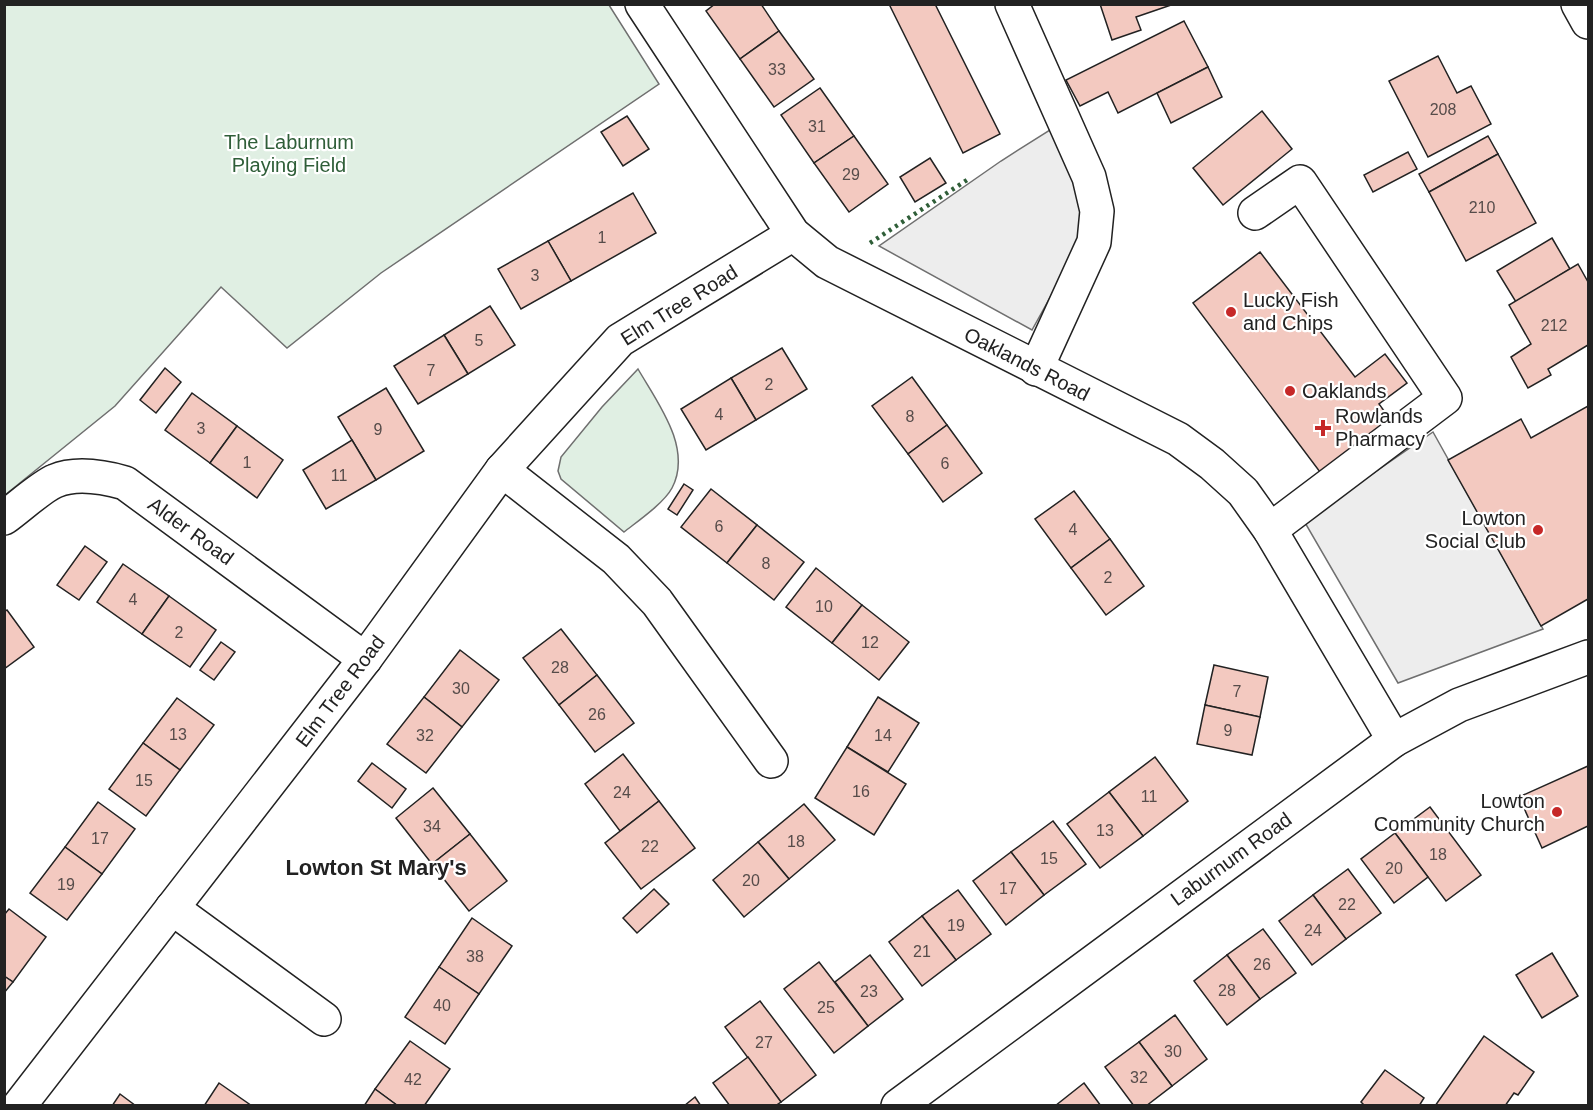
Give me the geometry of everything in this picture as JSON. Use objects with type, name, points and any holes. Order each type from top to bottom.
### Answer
[{"type":"street","name":"Oaklands Road","points":[[642,4],[793,234],[827,262],[1178,439],[1212,464],[1243,492],[1270,530],[1394,740]]},
{"type":"street","points":[[1011,4],[1089,177],[1097,211],[1094,242],[1036,369]]},
{"type":"street","points":[[1578,4],[1588,22]]},
{"type":"street","points":[[1255,213],[1299,182],[1445,398],[1270,530]]},
{"type":"street","name":"Elm Tree Road","points":[[18,1106],[365,659],[502,470],[620,340],[793,234]]},
{"type":"street","points":[[502,470],[616,559],[657,602],[771,761]]},
{"type":"street","name":"Alder Road","points":[[4,518],[54,481],[76,477],[102,477],[125,483],[365,659]]},
{"type":"street","name":"Laburnum Road","points":[[898,1106],[1394,740],[1459,705],[1588,657]]},
{"type":"street","points":[[172,908],[324,1019]]},
{"type":"green space","name":"The Laburnum Playing Field","points":[[5,4],[609,5],[659,84],[381,273],[287,348],[221,287],[115,406],[5,495]]},
{"type":"green space","points":[[638,369],[670,426],[678,457],[677,473],[672,488],[663,500],[624,532],[561,479],[558,471],[561,457],[602,407]]},
{"type":"shaded area","points":[[1053,128],[1083,192],[1077,249],[1032,330],[879,246],[1001,161]]},
{"type":"shaded area","points":[[1433,432],[1543,629],[1398,683],[1304,521]]},
{"type":"building","points":[[715,4],[761,4],[779,31],[740,59],[706,11]]},
{"type":"building","points":[[889,4],[935,4],[1000,134],[963,153]]},
{"type":"building","points":[[1100,4],[1174,4],[1136,17],[1141,30],[1112,40]]},
{"type":"building","points":[[1184,21],[1208,67],[1118,113],[1108,92],[1080,106],[1066,80]]},
{"type":"building","points":[[779,31],[814,79],[774,107],[740,59]]},
{"type":"building","points":[[1438,56],[1457,93],[1471,86],[1491,124],[1428,157],[1389,81]]},
{"type":"building","points":[[1208,67],[1222,97],[1171,123],[1157,93]]},
{"type":"building","points":[[820,88],[854,136],[814,163],[781,115]]},
{"type":"building","points":[[1262,111],[1292,149],[1223,205],[1193,168]]},
{"type":"building","points":[[627,116],[649,149],[623,166],[601,132]]},
{"type":"building","points":[[854,136],[888,184],[849,212],[814,163]]},
{"type":"building","points":[[1488,136],[1498,154],[1429,192],[1419,174]]},
{"type":"building","points":[[1408,152],[1417,169],[1373,192],[1364,175]]},
{"type":"building","points":[[1498,154],[1536,223],[1466,261],[1429,192]]},
{"type":"building","points":[[930,158],[946,183],[915,202],[900,177]]},
{"type":"building","points":[[633,193],[656,233],[571,281],[548,241]]},
{"type":"building","points":[[1552,238],[1570,269],[1516,302],[1497,271]]},
{"type":"building","points":[[548,241],[571,281],[521,309],[498,269]]},
{"type":"building","points":[[1260,252],[1355,377],[1385,354],[1407,383],[1379,404],[1390,419],[1320,472],[1193,303]]},
{"type":"building","points":[[1578,264],[1588,282],[1588,345],[1548,369],[1551,375],[1528,388],[1511,357],[1531,344],[1509,305]]},
{"type":"building","points":[[490,306],[515,345],[468,374],[444,335]]},
{"type":"building","points":[[444,335],[468,374],[418,404],[394,366]]},
{"type":"building","points":[[782,348],[807,389],[756,420],[731,378]]},
{"type":"building","points":[[165,368],[181,382],[156,413],[140,400]]},
{"type":"building","points":[[912,377],[947,425],[908,454],[872,406]]},
{"type":"building","points":[[731,378],[756,420],[706,450],[681,409]]},
{"type":"building","points":[[386,388],[424,451],[376,480],[338,417]]},
{"type":"building","points":[[192,393],[237,426],[210,463],[165,430]]},
{"type":"building","name":"Lowton Social Club","points":[[1588,406],[1588,599],[1541,626],[1448,460],[1521,419],[1531,438]]},
{"type":"building","points":[[947,425],[982,473],[943,502],[908,454]]},
{"type":"building","points":[[237,426],[283,460],[257,498],[210,463]]},
{"type":"building","points":[[352,440],[376,480],[326,509],[303,470]]},
{"type":"building","points":[[684,484],[693,490],[677,515],[668,509]]},
{"type":"building","points":[[711,489],[757,525],[727,563],[681,527]]},
{"type":"building","points":[[1074,491],[1110,539],[1071,568],[1035,519]]},
{"type":"building","points":[[757,525],[804,562],[774,600],[727,563]]},
{"type":"building","points":[[1110,539],[1144,586],[1106,615],[1071,568]]},
{"type":"building","points":[[85,546],[107,562],[79,600],[57,585]]},
{"type":"building","points":[[123,564],[169,596],[142,634],[97,602]]},
{"type":"building","points":[[816,568],[862,605],[832,643],[786,607]]},
{"type":"building","points":[[169,596],[216,630],[190,667],[142,634]]},
{"type":"building","points":[[862,605],[909,642],[879,680],[832,643]]},
{"type":"building","points":[[7,610],[34,647],[4,669],[4,612]]},
{"type":"building","points":[[561,629],[597,675],[559,705],[523,658]]},
{"type":"building","points":[[221,642],[235,652],[214,680],[200,670]]},
{"type":"building","points":[[460,650],[499,680],[462,727],[424,697]]},
{"type":"building","points":[[1214,665],[1268,677],[1260,717],[1205,705]]},
{"type":"building","points":[[597,675],[634,723],[595,752],[559,705]]},
{"type":"building","points":[[424,697],[462,727],[426,773],[387,744]]},
{"type":"building","points":[[878,697],[919,723],[888,772],[847,747]]},
{"type":"building","points":[[177,698],[214,725],[180,770],[143,743]]},
{"type":"building","points":[[1205,705],[1260,717],[1252,755],[1197,744]]},
{"type":"building","points":[[143,743],[180,770],[146,816],[109,789]]},
{"type":"building","points":[[847,747],[906,784],[874,835],[815,798]]},
{"type":"building","points":[[623,754],[659,801],[620,831],[585,784]]},
{"type":"building","points":[[1155,757],[1188,801],[1143,836],[1109,792]]},
{"type":"building","points":[[372,763],[406,789],[392,808],[358,781]]},
{"type":"building","name":"Lowton Community Church","points":[[1588,766],[1588,826],[1542,848],[1519,797]]},
{"type":"building","points":[[433,788],[470,834],[432,864],[396,818]]},
{"type":"building","points":[[1109,792],[1143,836],[1100,868],[1067,824]]},
{"type":"building","points":[[659,801],[695,848],[641,889],[605,843]]},
{"type":"building","points":[[98,802],[135,829],[102,874],[65,847]]},
{"type":"building","points":[[804,804],[835,840],[789,879],[758,842]]},
{"type":"building","points":[[1430,807],[1481,875],[1446,901],[1395,833]]},
{"type":"building","points":[[1053,821],[1086,864],[1044,895],[1011,852]]},
{"type":"building","points":[[1395,833],[1428,877],[1394,903],[1361,859]]},
{"type":"building","points":[[470,834],[507,881],[469,911],[432,864]]},
{"type":"building","points":[[758,842],[789,879],[744,917],[713,880]]},
{"type":"building","points":[[65,847],[102,874],[67,920],[30,893]]},
{"type":"building","points":[[1011,852],[1044,895],[1006,925],[973,881]]},
{"type":"building","points":[[1348,869],[1381,913],[1346,939],[1313,895]]},
{"type":"building","points":[[654,889],[669,904],[637,933],[623,918]]},
{"type":"building","points":[[958,890],[991,934],[956,960],[922,916]]},
{"type":"building","points":[[1313,895],[1346,939],[1312,965],[1279,921]]},
{"type":"building","points":[[9,909],[46,937],[13,982],[4,976],[4,915]]},
{"type":"building","points":[[922,916],[956,960],[922,986],[889,942]]},
{"type":"building","points":[[472,918],[512,946],[479,994],[439,967]]},
{"type":"building","points":[[1263,929],[1296,973],[1260,999],[1227,955]]},
{"type":"building","points":[[1552,953],[1578,996],[1542,1018],[1516,975]]},
{"type":"building","points":[[870,955],[903,999],[868,1026],[835,982]]},
{"type":"building","points":[[1227,955],[1260,999],[1227,1025],[1194,981]]},
{"type":"building","points":[[819,962],[868,1026],[834,1053],[784,989]]},
{"type":"building","points":[[439,967],[479,994],[445,1044],[405,1017]]},
{"type":"building","points":[[4,976],[13,982],[4,993]]},
{"type":"building","points":[[760,1001],[816,1075],[781,1102],[725,1027]]},
{"type":"building","points":[[1175,1015],[1207,1059],[1172,1086],[1139,1042]]},
{"type":"building","points":[[1484,1036],[1534,1072],[1518,1095],[1514,1093],[1505,1106],[1435,1106]]},
{"type":"building","points":[[410,1041],[450,1069],[424,1106],[398,1106],[375,1089]]},
{"type":"building","points":[[1139,1042],[1172,1086],[1146,1106],[1134,1106],[1105,1067]]},
{"type":"building","points":[[748,1057],[781,1102],[775,1106],[730,1106],[713,1083]]},
{"type":"building","points":[[1385,1070],[1424,1098],[1419,1106],[1365,1106],[1361,1102]]},
{"type":"building","points":[[219,1083],[252,1106],[204,1106]]},
{"type":"building","points":[[1084,1083],[1101,1106],[1055,1106]]},
{"type":"building","points":[[375,1089],[398,1106],[364,1106]]},
{"type":"building","points":[[120,1094],[136,1106],[112,1106]]},
{"type":"building","points":[[695,1097],[701,1106],[684,1106]]},
{"type":"hedge","points":[[870,243],[967,180]]},
{"type":"place","name":"Lucky Fish and Chips","points":[[1231,312]]},
{"type":"place","name":"Oaklands","points":[[1290,391]]},
{"type":"place","name":"Rowlands Pharmacy","points":[[1323,428]]},
{"type":"place","name":"Lowton Social Club","points":[[1538,530]]},
{"type":"place","name":"Lowton Community Church","points":[[1557,812]]},
{"type":"district","name":"Lowton St Mary's","points":[[376,867]]}]
